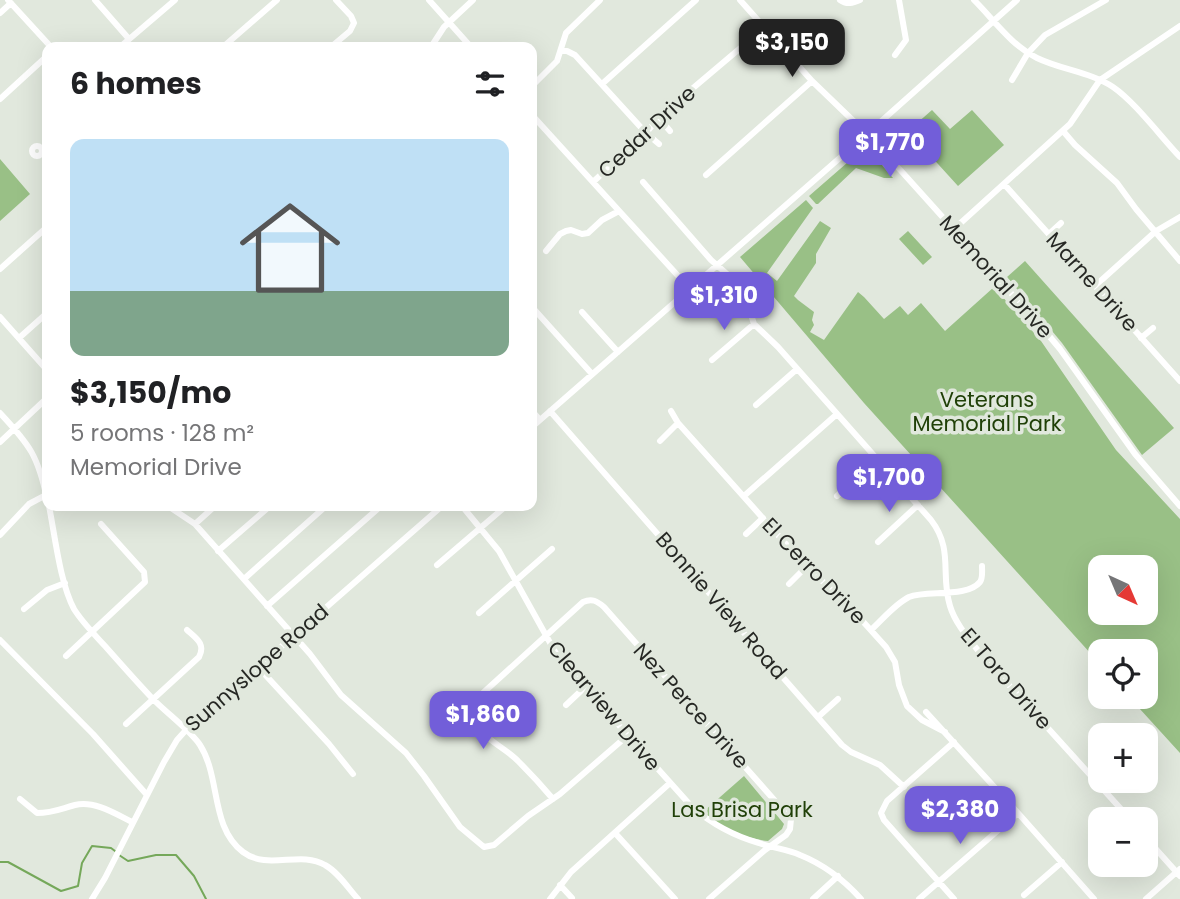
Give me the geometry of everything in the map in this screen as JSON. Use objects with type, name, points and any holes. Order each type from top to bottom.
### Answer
[{"type":"street","points":[[94,0],[129,39]]},
{"type":"street","points":[[126,42],[175,0]]},
{"type":"street","points":[[229,42],[277,0]]},
{"type":"street","points":[[337,0],[354,23],[350,31],[337,42]]},
{"type":"street","points":[[429,0],[466,42]]},
{"type":"street","points":[[434,42],[441,30],[473,0]]},
{"type":"street","points":[[537,81],[554,66],[566,33],[600,0]]},
{"type":"street","points":[[602,84],[696,0]]},
{"type":"street","name":"Memorial Drive","points":[[740,0],[812,81],[867,134],[1052,339],[1135,454],[1180,506]]},
{"type":"street","points":[[840,0],[851,4],[860,0]]},
{"type":"street","points":[[895,55],[906,40],[899,0]]},
{"type":"street","points":[[974,0],[1005,34],[1028,53],[1100,80],[1122,95],[1180,157]]},
{"type":"street","points":[[537,423],[1017,0]]},
{"type":"street","points":[[1012,80],[1028,53],[1045,35],[1107,0]]},
{"type":"street","points":[[0,13],[10,2],[46,42]]},
{"type":"street","points":[[954,229],[1063,131],[1079,114],[1100,80],[1180,26]]},
{"type":"street","name":"Cedar Drive","points":[[593,181],[659,118],[764,27]]},
{"type":"street","points":[[561,51],[575,55],[659,144]]},
{"type":"street","points":[[0,99],[42,61]]},
{"type":"street","points":[[706,175],[812,81]]},
{"type":"street","points":[[659,118],[670,131]]},
{"type":"street","points":[[537,120],[690,289]]},
{"type":"street","points":[[1063,131],[1117,183],[1180,261]]},
{"type":"street","name":"El Toro Drive","points":[[643,182],[734,281],[744,294],[754,324],[935,526],[946,555],[947,592],[952,613],[974,645],[1119,807]]},
{"type":"street","name":"Marne Drive","points":[[1004,184],[1180,381]]},
{"type":"street","points":[[546,251],[560,234],[571,230],[588,233],[602,220],[619,211]]},
{"type":"street","points":[[1095,286],[1156,231],[1180,217]]},
{"type":"street","points":[[1049,234],[1061,223]]},
{"type":"street","points":[[0,269],[42,231]]},
{"type":"street","points":[[582,312],[618,352]]},
{"type":"street","points":[[537,313],[592,374]]},
{"type":"street","points":[[0,317],[42,364]]},
{"type":"street","points":[[19,338],[42,317]]},
{"type":"street","points":[[712,360],[754,324]]},
{"type":"street","points":[[1141,338],[1153,328]]},
{"type":"street","points":[[755,405],[797,369]]},
{"type":"street","points":[[0,442],[42,403]]},
{"type":"street","name":"Bonnie View Road","points":[[550,411],[842,745],[880,765],[904,786]]},
{"type":"street","name":"El Cerro Drive","points":[[671,411],[678,423],[806,567],[839,595],[872,630],[893,657],[907,706],[922,720],[945,732]]},
{"type":"street","points":[[0,413],[28,445],[42,474]]},
{"type":"street","points":[[744,496],[837,414]]},
{"type":"street","points":[[537,417],[540,420]]},
{"type":"street","points":[[660,441],[678,423]]},
{"type":"street","points":[[837,496],[877,459]]},
{"type":"street","points":[[0,535],[29,504],[42,499]]},
{"type":"street","points":[[877,542],[918,505]]},
{"type":"street","points":[[50,511],[65,583],[74,608],[153,699],[199,744],[212,776],[224,828],[234,844],[246,854],[260,859],[308,860],[324,864],[358,899]]},
{"type":"street","points":[[176,511],[195,524],[294,635],[345,700],[411,758],[466,833],[484,847],[490,847],[573,784],[627,736]]},
{"type":"street","points":[[195,524],[209,511]]},
{"type":"street","points":[[218,551],[264,511]]},
{"type":"street","points":[[244,579],[320,511]]},
{"type":"street","points":[[267,606],[375,511]]},
{"type":"street","name":"Sunnyslope Road","points":[[92,899],[171,749],[186,730],[436,511]]},
{"type":"street","name":"Clearview Drive","points":[[466,511],[499,551],[558,657],[692,807],[710,822],[744,839],[799,854],[826,868],[861,899]]},
{"type":"street","points":[[437,565],[500,511]]},
{"type":"street","points":[[746,534],[762,518]]},
{"type":"street","points":[[66,656],[143,585],[146,579],[141,568],[101,524]]},
{"type":"street","points":[[479,612],[552,549]]},
{"type":"street","points":[[872,630],[906,599],[975,586],[982,579],[982,566]]},
{"type":"street","points":[[789,584],[806,567]]},
{"type":"street","points":[[24,608],[47,590],[65,583]]},
{"type":"street","name":"Nez Perce Drive","points":[[545,636],[588,600],[604,607],[787,813],[791,822],[789,832],[769,846]]},
{"type":"street","points":[[126,724],[201,654],[201,644],[187,630]]},
{"type":"street","points":[[545,636],[484,692],[471,708],[471,715],[483,734],[517,760],[553,799]]},
{"type":"street","points":[[0,639],[93,734],[147,795]]},
{"type":"street","points":[[258,667],[353,774]]},
{"type":"street","points":[[566,705],[584,688]]},
{"type":"street","points":[[818,717],[838,699]]},
{"type":"street","name":"El Cerro Drive","points":[[926,712],[1094,899]]},
{"type":"street","points":[[954,742],[887,802],[881,813],[884,820],[954,899]]},
{"type":"street","points":[[550,899],[571,872],[670,783]]},
{"type":"street","points":[[20,799],[37,813],[58,811],[81,804],[100,807],[132,822]]},
{"type":"street","points":[[919,899],[1018,813]]},
{"type":"street","points":[[615,833],[674,899]]},
{"type":"street","points":[[709,899],[769,846]]},
{"type":"street","points":[[1146,899],[1179,872],[1158,850]]},
{"type":"street","points":[[1024,895],[1062,862]]},
{"type":"street","points":[[813,899],[838,876]]},
{"type":"street","points":[[560,885],[572,898]]},
{"type":"green space","points":[[932,110],[950,129],[972,110],[1004,145],[958,186],[908,131]]},
{"type":"green space","points":[[863,149],[869,150],[893,178],[884,178],[856,168],[816,204],[809,196]]},
{"type":"green space","points":[[0,159],[30,194],[0,221]]},
{"type":"green space","name":"Veterans Memorial Park","points":[[806,200],[813,208],[767,273],[777,281],[820,221],[831,228],[816,254],[816,263],[794,296],[814,312],[814,325],[810,332],[824,340],[858,292],[884,319],[900,306],[908,315],[921,303],[945,331],[994,287],[1041,341],[1116,450],[1180,519],[1180,753],[1158,729],[1158,723],[1153,723],[1140,709],[1158,709],[1158,639],[1088,639],[1088,651],[864,403],[740,257]]},
{"type":"green space","points":[[908,231],[932,257],[923,265],[899,239]]},
{"type":"green space","points":[[1025,261],[1174,428],[1142,455],[1062,343],[1007,277]]},
{"type":"green space","name":"Las Brisa Park","points":[[744,776],[784,824],[768,841],[733,831],[703,812]]},
{"type":"waterway","points":[[0,862],[8,862],[61,891],[78,886],[82,863],[92,846],[115,851]]},
{"type":"waterway","points":[[119,855],[128,861],[156,855],[176,855],[194,876],[206,899]]}]
